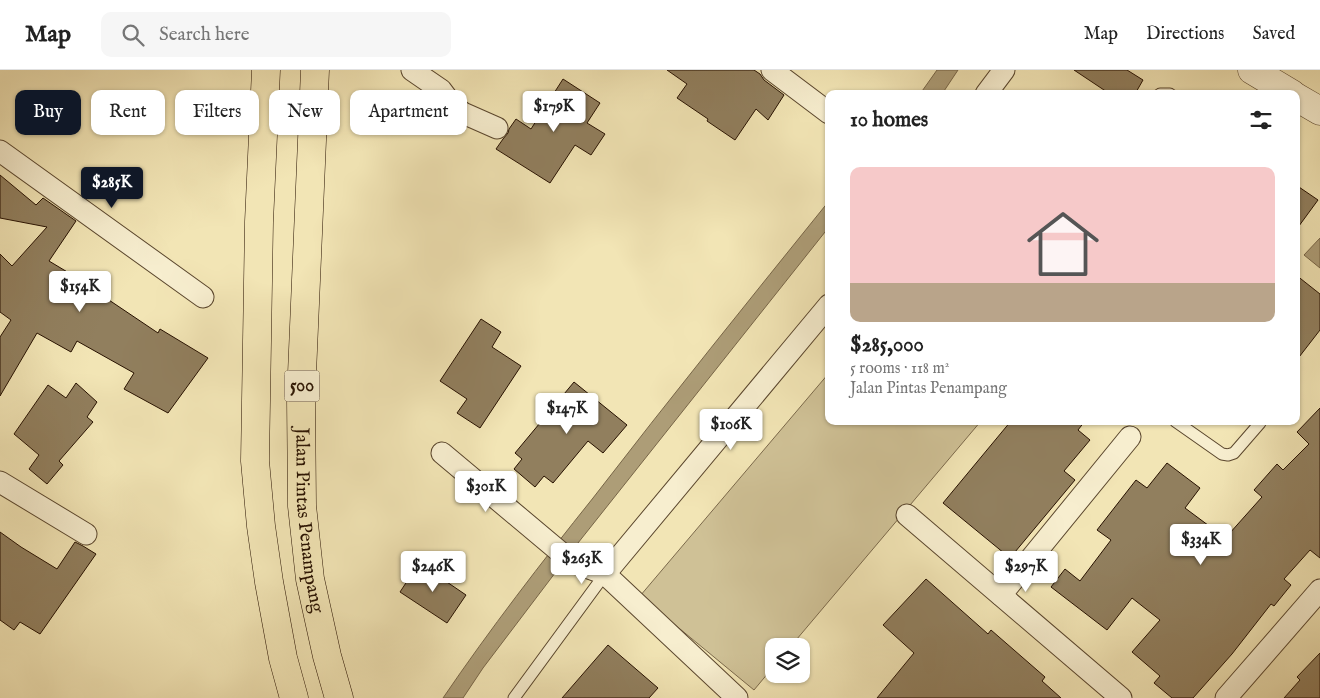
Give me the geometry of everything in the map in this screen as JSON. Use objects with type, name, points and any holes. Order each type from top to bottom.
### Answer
[{"type":"main road","points":[[266,70],[259,222],[256,461],[268,582],[283,658],[294,698]]},
{"type":"main road","name":"Jalan Pintas Penampang","points":[[315,70],[301,397],[302,506],[310,579],[327,656],[339,698]]},
{"type":"street","points":[[412,70],[441,90],[453,106],[463,113],[497,128]]},
{"type":"street","points":[[772,70],[825,111]]},
{"type":"street","points":[[989,90],[1004,70]]},
{"type":"street","points":[[1252,70],[1285,90]]},
{"type":"street","points":[[1300,98],[1320,111]]},
{"type":"street","points":[[0,151],[203,297]]},
{"type":"street","points":[[605,574],[825,309]]},
{"type":"street","points":[[1001,596],[1130,438]]},
{"type":"street","points":[[442,454],[572,562],[605,574],[737,698]]},
{"type":"street","points":[[0,482],[86,534]]},
{"type":"street","points":[[907,515],[1121,698]]},
{"type":"street","points":[[1226,698],[1320,590]]},
{"type":"lane","points":[[1181,425],[1222,454],[1228,455],[1234,453],[1258,425]]},
{"type":"lane","points":[[514,698],[605,574]]},
{"type":"shaded area","points":[[937,70],[958,70],[945,90],[923,90]]},
{"type":"shaded area","points":[[825,206],[825,232],[574,548],[483,668],[463,698],[443,698],[497,622],[554,547]]},
{"type":"shaded area","points":[[1320,238],[1320,268],[1304,255]]},
{"type":"shaded area","points":[[825,378],[825,425],[978,425],[798,638],[765,638],[765,677],[754,690],[640,596]]},
{"type":"building","points":[[667,70],[754,70],[784,95],[768,120],[756,109],[735,140],[677,98],[687,84]]},
{"type":"building","points":[[1074,70],[1127,70],[1143,80],[1137,90],[1104,90]]},
{"type":"building","points":[[563,79],[600,103],[587,123],[605,134],[591,155],[575,145],[550,183],[496,149],[516,119],[531,129]]},
{"type":"building","points":[[0,175],[36,205],[43,198],[76,221],[49,261],[104,294],[103,296],[158,333],[160,329],[208,358],[168,413],[124,389],[134,373],[77,341],[71,352],[37,333],[0,396],[0,337],[11,320],[0,312],[0,254],[12,266],[47,227],[0,218]]},
{"type":"building","points":[[1300,188],[1318,200],[1300,225]]},
{"type":"building","points":[[1300,278],[1320,294],[1320,330],[1300,356]]},
{"type":"building","points":[[481,319],[501,332],[492,347],[521,366],[480,428],[457,413],[467,399],[440,381]]},
{"type":"building","points":[[574,382],[627,425],[603,453],[588,441],[553,483],[544,476],[535,487],[514,469],[522,459],[515,453]]},
{"type":"building","points":[[76,383],[97,402],[87,417],[93,422],[59,461],[63,465],[47,484],[29,469],[39,455],[14,434],[48,385],[66,398]]},
{"type":"building","points":[[1320,408],[1320,558],[1310,550],[1284,579],[1291,585],[1274,606],[1271,604],[1232,654],[1193,698],[1172,698],[1154,683],[1160,676],[1132,652],[1160,620],[1132,598],[1107,630],[1051,587],[1065,569],[1080,581],[1111,540],[1097,530],[1136,480],[1147,488],[1167,463],[1200,488],[1185,508],[1224,537],[1227,533],[1229,534],[1262,497],[1254,490],[1277,464],[1283,470],[1309,444],[1297,432]]},
{"type":"building","points":[[1008,425],[1082,425],[1078,430],[1090,440],[1064,471],[1075,480],[1010,558],[943,503]]},
{"type":"building","points":[[0,532],[57,569],[75,542],[96,554],[40,634],[20,622],[14,630],[0,620]]},
{"type":"building","points":[[419,563],[466,595],[447,623],[400,592]]},
{"type":"building","points":[[926,579],[988,634],[991,630],[1045,677],[1042,681],[1061,698],[877,698],[914,653],[883,625]]},
{"type":"building","points":[[608,645],[658,688],[649,698],[562,698]]},
{"type":"building","points":[[1320,653],[1320,698],[1284,698],[1300,680],[1297,677]]}]
